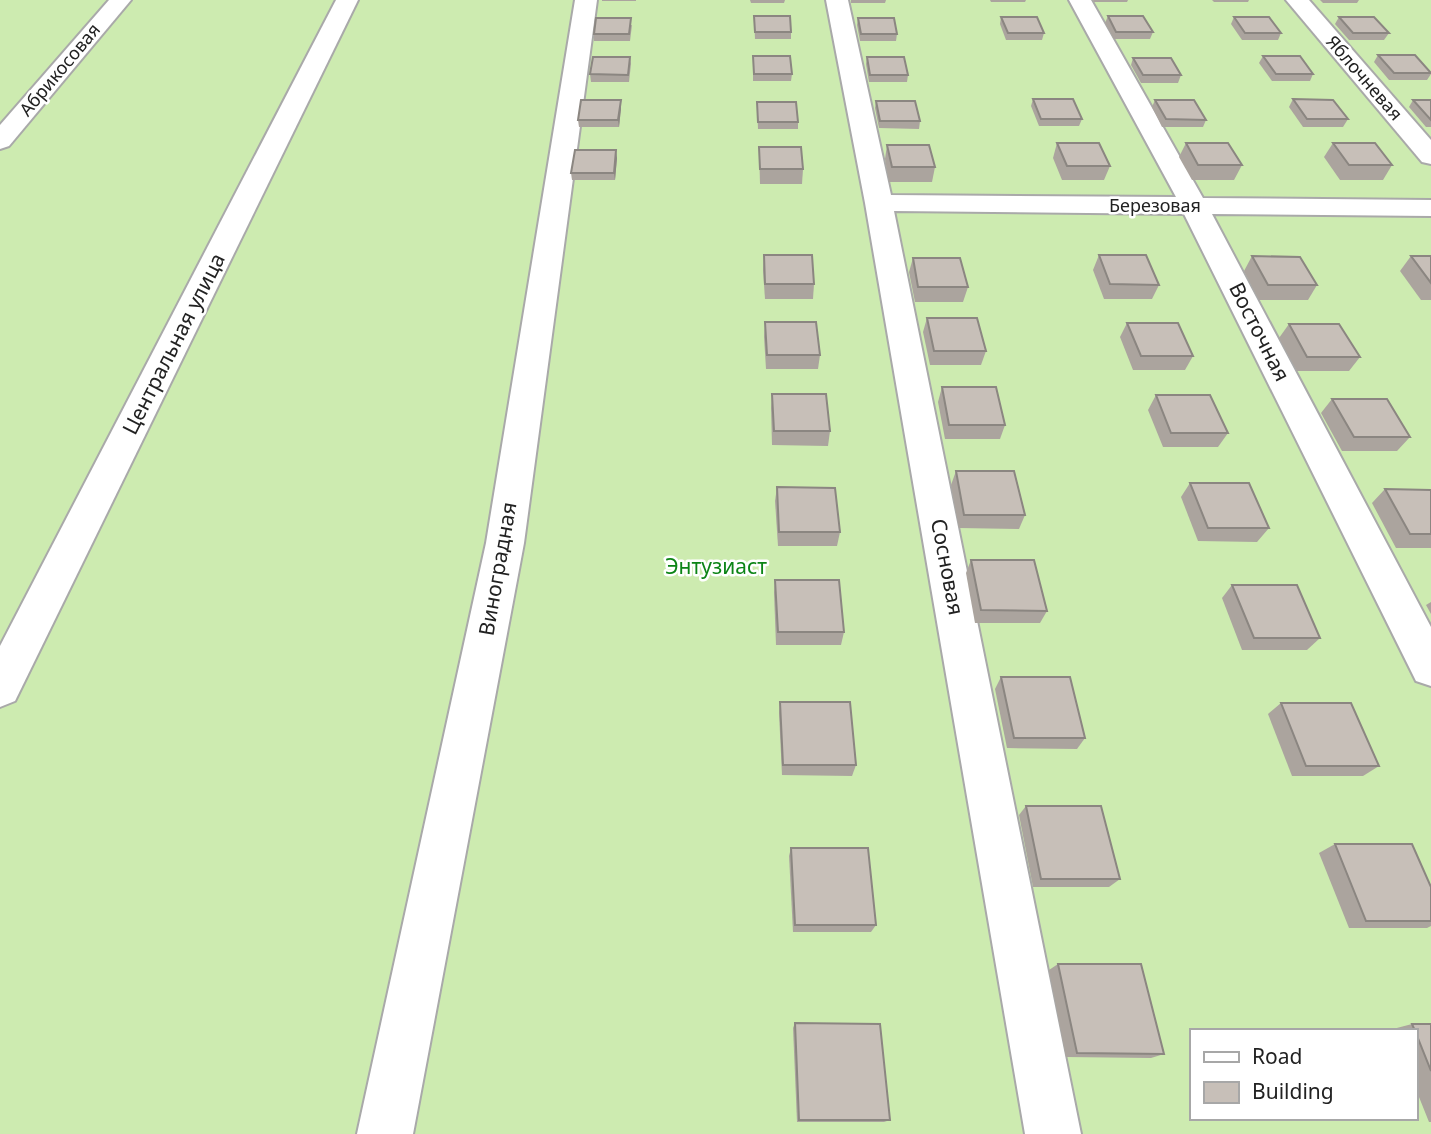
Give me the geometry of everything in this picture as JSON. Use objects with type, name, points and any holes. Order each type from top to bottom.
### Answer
[{"type":"street","name":"Абрикосовая","points":[[0,141],[120,0]]},
{"type":"street","name":"Центральная улица","points":[[0,688],[347,0]]},
{"type":"street","name":"Виноградная","points":[[385,1134],[505,543],[586,0]]},
{"type":"street","name":"Сосновая","points":[[836,0],[879,203],[1053,1134]]},
{"type":"street","name":"Восточная","points":[[1080,0],[1194,206],[1431,668]]},
{"type":"street","name":"Яблочневая","points":[[1297,0],[1431,156]]},
{"type":"street","name":"Березовая","points":[[879,203],[1431,208]]},
{"type":"green space","name":"Энтузиаст","points":[[0,0],[1431,0],[1431,1134],[0,1134]]},
{"type":"building","points":[[754,16],[790,16],[791,32],[755,32]]},
{"type":"building","points":[[1108,16],[1143,16],[1153,32],[1116,32]]},
{"type":"building","points":[[1001,17],[1037,17],[1044,33],[1008,33]]},
{"type":"building","points":[[1234,17],[1269,17],[1281,33],[1245,33]]},
{"type":"building","points":[[1339,17],[1374,17],[1389,33],[1353,33]]},
{"type":"building","points":[[596,18],[631,18],[629,34],[594,34]]},
{"type":"building","points":[[858,18],[894,18],[897,34],[861,34]]},
{"type":"building","points":[[1378,55],[1415,55],[1431,73],[1394,73]]},
{"type":"building","points":[[753,56],[790,56],[792,74],[754,74]]},
{"type":"building","points":[[1263,56],[1300,56],[1313,74],[1276,74]]},
{"type":"building","points":[[593,57],[630,57],[628,75],[590,74]]},
{"type":"building","points":[[867,57],[904,57],[908,75],[870,75]]},
{"type":"building","points":[[1133,58],[1171,58],[1181,75],[1143,75]]},
{"type":"building","points":[[1033,99],[1073,99],[1082,119],[1041,119]]},
{"type":"building","points":[[1293,99],[1333,100],[1348,119],[1307,119]]},
{"type":"building","points":[[581,100],[621,100],[618,120],[578,120]]},
{"type":"building","points":[[1155,100],[1194,100],[1206,120],[1166,119]]},
{"type":"building","points":[[1413,100],[1431,100],[1431,120]]},
{"type":"building","points":[[876,101],[915,101],[920,121],[880,121]]},
{"type":"building","points":[[757,102],[796,102],[798,122],[758,122]]},
{"type":"building","points":[[1057,143],[1099,143],[1110,166],[1067,166]]},
{"type":"building","points":[[1186,143],[1228,143],[1242,165],[1198,165]]},
{"type":"building","points":[[1333,143],[1375,143],[1392,165],[1349,165]]},
{"type":"building","points":[[887,145],[929,145],[935,167],[892,167]]},
{"type":"building","points":[[759,147],[801,147],[803,169],[760,169]]},
{"type":"building","points":[[575,150],[616,150],[614,173],[571,173]]},
{"type":"building","points":[[764,255],[812,255],[814,284],[765,284]]},
{"type":"building","points":[[1099,255],[1146,255],[1159,285],[1110,284]]},
{"type":"building","points":[[1252,256],[1300,257],[1317,285],[1268,285]]},
{"type":"building","points":[[1411,256],[1431,256],[1431,283]]},
{"type":"building","points":[[913,258],[960,258],[968,287],[918,287]]},
{"type":"building","points":[[927,318],[977,318],[986,351],[934,351]]},
{"type":"building","points":[[765,322],[816,322],[820,355],[767,355]]},
{"type":"building","points":[[1127,323],[1178,323],[1193,356],[1141,356]]},
{"type":"building","points":[[1289,324],[1339,324],[1360,357],[1307,357]]},
{"type":"building","points":[[942,387],[996,387],[1005,425],[949,425]]},
{"type":"building","points":[[772,394],[826,394],[830,431],[774,431]]},
{"type":"building","points":[[1156,395],[1210,395],[1228,433],[1171,433]]},
{"type":"building","points":[[1332,399],[1387,399],[1410,437],[1354,437]]},
{"type":"building","points":[[956,471],[1014,471],[1025,515],[964,515]]},
{"type":"building","points":[[1190,483],[1249,483],[1269,528],[1208,528]]},
{"type":"building","points":[[777,487],[835,488],[840,532],[779,532]]},
{"type":"building","points":[[1385,489],[1431,490],[1431,534],[1410,534]]},
{"type":"building","points":[[971,560],[1034,560],[1047,611],[981,610]]},
{"type":"building","points":[[775,580],[839,580],[844,632],[778,632]]},
{"type":"building","points":[[1232,585],[1297,585],[1320,638],[1254,638]]},
{"type":"building","points":[[1001,677],[1070,677],[1085,738],[1014,738]]},
{"type":"building","points":[[780,702],[850,702],[856,765],[783,765]]},
{"type":"building","points":[[1281,703],[1351,703],[1379,766],[1306,766]]},
{"type":"building","points":[[1026,806],[1101,806],[1120,879],[1041,879]]},
{"type":"building","points":[[1335,844],[1412,844],[1431,887],[1431,921],[1366,921]]},
{"type":"building","points":[[791,848],[868,848],[876,925],[795,925]]},
{"type":"building","points":[[1058,964],[1141,964],[1164,1054],[1077,1053]]},
{"type":"building","points":[[795,1023],[880,1024],[890,1120],[799,1120]]},
{"type":"building","points":[[1412,1024],[1431,1024],[1431,1071],[1417,1036],[1417,1029]]}]
